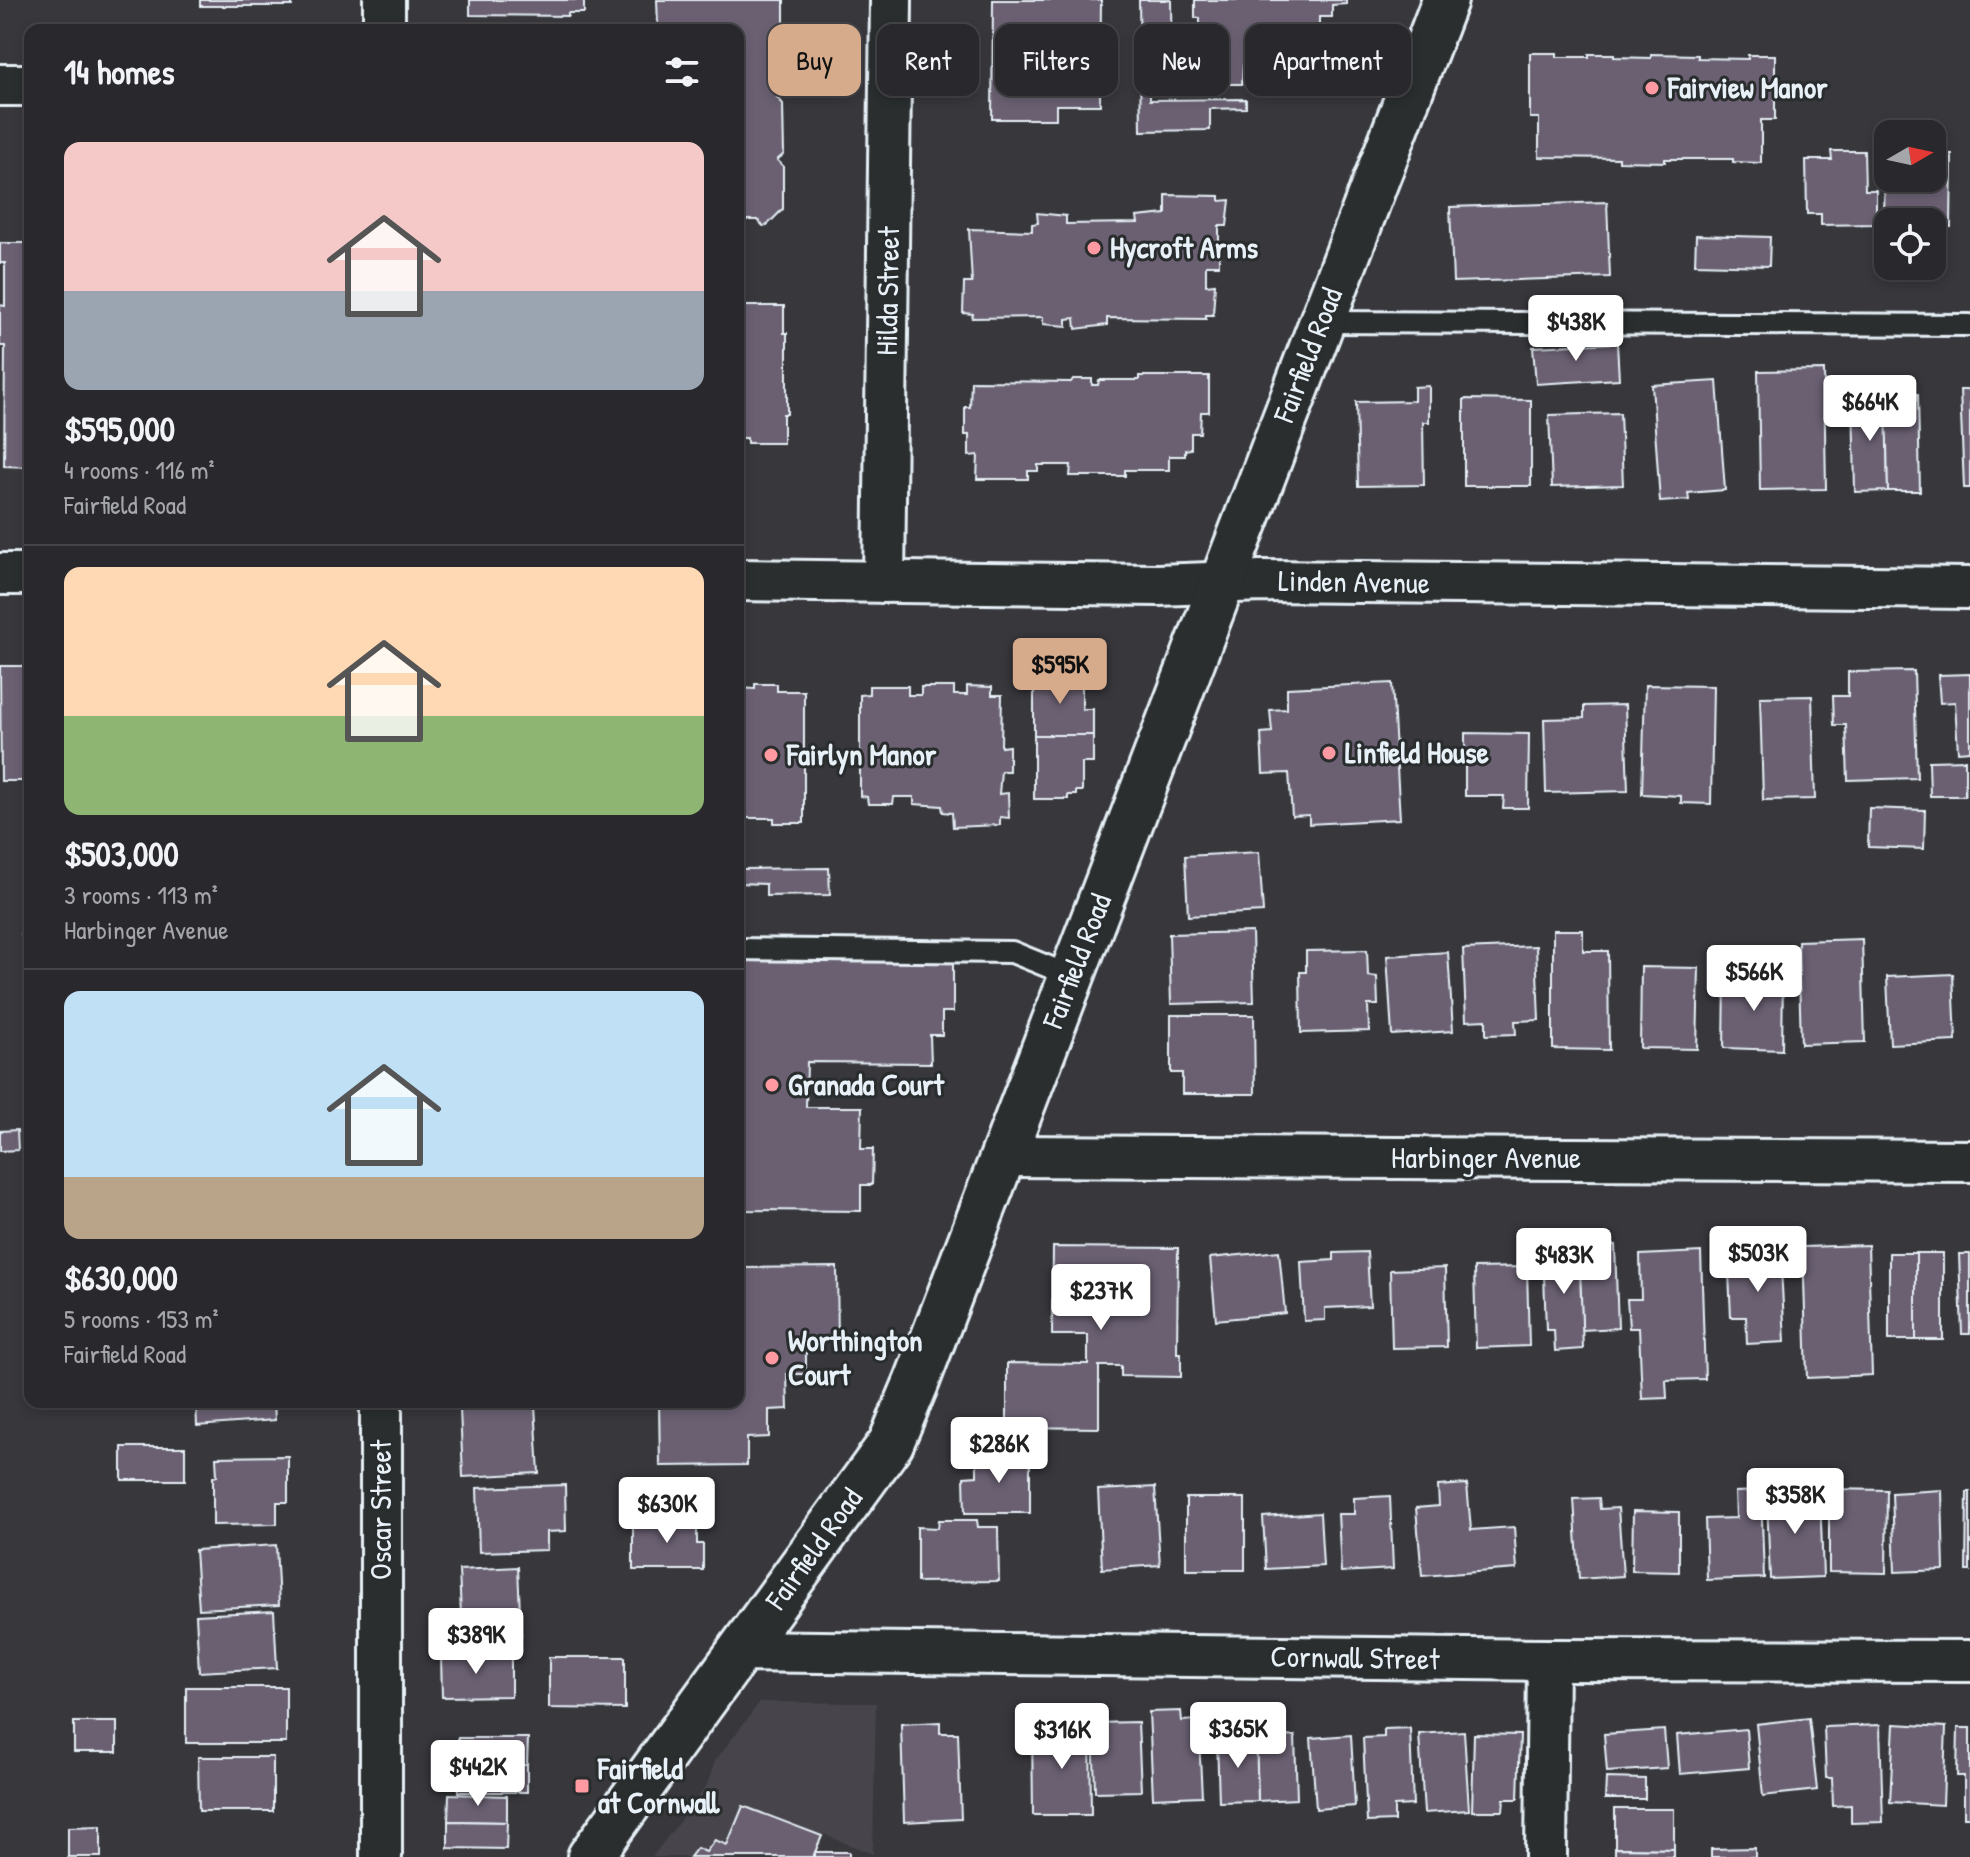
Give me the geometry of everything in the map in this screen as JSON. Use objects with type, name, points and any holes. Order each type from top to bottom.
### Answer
[{"type":"street","points":[[384,0],[384,24]]},
{"type":"street","name":"Hilda Street","points":[[884,582],[891,0]]},
{"type":"street","name":"Fairfield Road","points":[[590,1857],[891,1443],[1445,0]]},
{"type":"street","points":[[0,85],[24,85]]},
{"type":"street","points":[[0,574],[24,574]]},
{"type":"street","name":"Linden Avenue","points":[[744,580],[1143,585],[1262,581],[1970,588]]},
{"type":"street","name":"Harbinger Avenue","points":[[1002,1156],[1970,1161]]},
{"type":"street","name":"Oscar Street","points":[[381,1408],[381,1857]]},
{"type":"street","name":"Cornwall Street","points":[[739,1651],[1548,1660],[1970,1661]]},
{"type":"street","points":[[1546,1857],[1548,1660]]},
{"type":"lane","points":[[1321,322],[1970,325]]},
{"type":"lane","points":[[744,949],[1012,952],[1071,976]]},
{"type":"shaded area","points":[[760,1702],[876,1703],[873,1854],[823,1834],[813,1857],[652,1857],[707,1785],[715,1761]]},
{"type":"building","points":[[200,0],[292,0],[292,6],[200,6]]},
{"type":"building","points":[[470,0],[584,0],[584,13],[568,13],[568,16],[470,15]]},
{"type":"building","points":[[657,0],[784,0],[784,24],[768,24],[768,96],[778,96],[783,104],[784,154],[777,160],[783,166],[783,209],[763,226],[758,220],[744,220],[744,24],[658,24]]},
{"type":"building","points":[[993,0],[1101,0],[1101,24],[995,24],[995,96],[1100,96],[1100,105],[1056,105],[1056,119],[992,119]]},
{"type":"building","points":[[1139,0],[1171,0],[1171,24],[1139,24]]},
{"type":"building","points":[[1195,0],[1346,0],[1346,4],[1332,5],[1332,17],[1319,17],[1319,24],[1245,24],[1242,84],[1229,84],[1229,24],[1200,24],[1200,18],[1195,18]]},
{"type":"building","name":"Fairview Manor","points":[[1530,53],[1557,53],[1557,57],[1614,54],[1614,57],[1651,58],[1651,54],[1748,59],[1748,55],[1775,55],[1775,120],[1761,120],[1761,163],[1733,162],[1733,159],[1665,159],[1665,162],[1539,157],[1539,118],[1530,118]]},
{"type":"building","points":[[1140,96],[1150,96],[1150,100],[1246,99],[1246,108],[1210,109],[1210,130],[1141,131]]},
{"type":"building","points":[[1831,151],[1864,151],[1865,190],[1876,192],[1874,224],[1821,225],[1821,214],[1807,214],[1806,160],[1832,160]]},
{"type":"building","points":[[1946,154],[1952,154],[1951,227],[1946,227],[1946,208],[1884,208],[1884,192],[1946,192]]},
{"type":"building","name":"Hycroft Arms","points":[[1166,195],[1220,196],[1220,201],[1230,200],[1227,226],[1219,226],[1219,265],[1206,265],[1206,285],[1215,284],[1213,315],[1206,315],[1206,319],[1107,318],[1107,325],[1076,329],[1075,318],[1067,319],[1067,326],[1043,324],[1043,317],[972,318],[973,314],[963,313],[964,283],[972,283],[969,229],[1032,231],[1032,224],[1038,223],[1037,213],[1066,216],[1066,224],[1138,223],[1137,217],[1166,214]]},
{"type":"building","points":[[1607,202],[1610,277],[1453,282],[1450,207]]},
{"type":"building","points":[[1696,235],[1770,237],[1769,266],[1695,264]]},
{"type":"building","points":[[0,243],[24,243],[24,467],[4,466],[5,346],[0,346],[0,305],[5,306],[5,263],[0,263]]},
{"type":"building","points":[[744,306],[784,306],[787,414],[783,414],[783,443],[747,443],[747,438],[744,438]]},
{"type":"building","points":[[1617,343],[1619,379],[1536,384],[1533,347]]},
{"type":"building","points":[[1824,370],[1826,489],[1760,490],[1758,371]]},
{"type":"building","points":[[1139,376],[1209,376],[1209,412],[1201,412],[1200,433],[1191,433],[1191,449],[1185,450],[1185,456],[1169,456],[1169,470],[1125,470],[1125,476],[1070,476],[1071,465],[1038,465],[1038,471],[1028,471],[1028,479],[977,479],[978,455],[969,456],[969,435],[965,435],[965,407],[970,407],[971,381],[1071,382],[1073,379],[1092,379],[1092,385],[1098,385],[1099,380],[1139,380]]},
{"type":"building","points":[[1717,381],[1725,490],[1688,493],[1689,500],[1660,502],[1652,385]]},
{"type":"building","points":[[1429,386],[1429,422],[1423,422],[1424,485],[1358,486],[1356,402],[1414,401],[1414,387]]},
{"type":"building","points":[[1960,390],[1970,390],[1970,488],[1964,488]]},
{"type":"building","points":[[1886,394],[1888,491],[1855,492],[1853,395]]},
{"type":"building","points":[[1886,394],[1918,394],[1920,491],[1888,491]]},
{"type":"building","points":[[1464,399],[1531,400],[1531,486],[1464,486]]},
{"type":"building","points":[[1620,413],[1623,485],[1552,487],[1549,415]]},
{"type":"building","points":[[0,666],[24,666],[24,781],[1,781]]},
{"type":"building","points":[[1914,671],[1917,778],[1848,780],[1846,725],[1834,725],[1833,696],[1848,696],[1848,672]]},
{"type":"building","points":[[1034,672],[1076,672],[1076,681],[1082,681],[1082,709],[1093,709],[1093,735],[1034,735]]},
{"type":"building","points":[[1970,674],[1970,751],[1958,752],[1955,702],[1940,703],[1938,675]]},
{"type":"building","name":"Linfield House","points":[[1392,683],[1400,819],[1309,824],[1309,815],[1292,816],[1289,773],[1263,774],[1261,733],[1272,732],[1270,710],[1287,709],[1287,688]]},
{"type":"building","name":"Fairlyn Manor","points":[[755,684],[777,684],[777,691],[804,691],[804,823],[774,823],[774,818],[744,818],[744,688],[755,689]]},
{"type":"building","points":[[1645,685],[1713,686],[1711,804],[1681,803],[1681,796],[1642,794]]},
{"type":"building","points":[[869,686],[908,686],[908,695],[921,695],[921,687],[954,687],[954,695],[967,695],[967,686],[992,687],[992,695],[1002,695],[1001,747],[1009,746],[1009,771],[1001,771],[999,794],[1008,793],[1009,818],[1000,817],[1000,825],[953,827],[952,813],[943,812],[942,806],[914,804],[914,797],[894,797],[893,804],[868,804],[867,797],[860,796],[860,695],[869,694]]},
{"type":"building","points":[[1812,696],[1815,799],[1763,800],[1760,697]]},
{"type":"building","points":[[1625,705],[1628,791],[1546,793],[1544,719],[1584,718],[1584,706]]},
{"type":"building","points":[[1465,733],[1529,734],[1528,808],[1503,808],[1504,796],[1465,796]]},
{"type":"building","points":[[1034,735],[1093,735],[1093,763],[1082,763],[1082,791],[1068,795],[1068,799],[1034,799]]},
{"type":"building","points":[[1965,760],[1965,796],[1930,796],[1929,761]]},
{"type":"building","points":[[1869,808],[1925,810],[1924,849],[1868,847]]},
{"type":"building","points":[[1259,852],[1263,912],[1188,916],[1185,856]]},
{"type":"building","points":[[829,868],[830,895],[766,896],[766,884],[744,883],[744,869]]},
{"type":"building","points":[[21,904],[24,904],[24,934],[21,934]]},
{"type":"building","points":[[1553,930],[1583,930],[1583,951],[1608,951],[1609,1050],[1553,1049]]},
{"type":"building","points":[[1252,932],[1254,1002],[1171,1004],[1169,934]]},
{"type":"building","points":[[1862,939],[1865,1042],[1801,1044],[1798,941]]},
{"type":"building","points":[[1536,946],[1539,1020],[1515,1021],[1516,1034],[1486,1035],[1486,1020],[1466,1021],[1463,949]]},
{"type":"building","points":[[1367,950],[1368,976],[1377,977],[1378,1005],[1368,1005],[1369,1031],[1301,1033],[1300,972],[1306,972],[1306,951]]},
{"type":"building","points":[[1448,952],[1453,1031],[1392,1035],[1387,956]]},
{"type":"building","name":"Granada Court","points":[[744,957],[953,959],[953,1012],[942,1012],[942,1035],[930,1035],[931,1063],[807,1062],[806,1107],[862,1107],[861,1149],[873,1149],[872,1185],[861,1185],[861,1211],[744,1210]]},
{"type":"building","points":[[1641,967],[1699,968],[1697,1049],[1640,1048]]},
{"type":"building","points":[[1953,974],[1956,1041],[1890,1044],[1887,977]]},
{"type":"building","points":[[1725,977],[1783,978],[1782,1050],[1724,1048]]},
{"type":"building","points":[[1171,1015],[1254,1015],[1255,1094],[1182,1094],[1182,1073],[1171,1073]]},
{"type":"building","points":[[17,1130],[18,1150],[0,1151],[0,1131]]},
{"type":"building","points":[[1615,1245],[1618,1328],[1582,1330],[1579,1246]]},
{"type":"building","points":[[1868,1245],[1872,1375],[1807,1378],[1803,1247]]},
{"type":"building","points":[[1579,1246],[1583,1349],[1555,1351],[1554,1330],[1546,1330],[1543,1247]]},
{"type":"building","points":[[1053,1247],[1178,1248],[1177,1353],[1181,1353],[1181,1377],[1121,1376],[1121,1366],[1099,1366],[1099,1428],[1007,1427],[1007,1363],[1088,1364],[1088,1335],[1052,1335]]},
{"type":"building","points":[[1780,1249],[1785,1342],[1747,1344],[1746,1317],[1731,1317],[1728,1251]]},
{"type":"building","points":[[1279,1251],[1285,1313],[1216,1320],[1210,1258]]},
{"type":"building","points":[[1367,1252],[1370,1306],[1325,1308],[1325,1320],[1304,1321],[1301,1262],[1334,1260],[1334,1253]]},
{"type":"building","points":[[1701,1252],[1705,1379],[1666,1380],[1667,1398],[1642,1399],[1639,1328],[1629,1328],[1627,1299],[1641,1299],[1640,1255]]},
{"type":"building","points":[[1889,1253],[1916,1253],[1916,1340],[1889,1340]]},
{"type":"building","points":[[1916,1253],[1943,1253],[1943,1340],[1916,1340]]},
{"type":"building","points":[[1959,1254],[1970,1254],[1970,1334],[1962,1334]]},
{"type":"building","name":"Worthington Court","points":[[837,1267],[838,1341],[806,1341],[806,1374],[787,1374],[788,1409],[769,1410],[769,1437],[747,1438],[747,1465],[660,1466],[659,1408],[744,1408],[744,1268]]},
{"type":"building","points":[[1527,1267],[1529,1346],[1476,1348],[1474,1268]]},
{"type":"building","points":[[1445,1268],[1447,1347],[1392,1348],[1390,1270]]},
{"type":"building","points":[[196,1408],[274,1408],[275,1420],[197,1426]]},
{"type":"building","points":[[535,1408],[539,1473],[463,1477],[460,1409]]},
{"type":"building","points":[[122,1447],[185,1447],[185,1480],[122,1480]]},
{"type":"building","points":[[977,1455],[1030,1455],[1030,1513],[965,1513],[964,1477],[977,1476]]},
{"type":"building","points":[[288,1456],[288,1502],[277,1502],[277,1524],[213,1525],[216,1457]]},
{"type":"building","points":[[1467,1484],[1471,1530],[1514,1527],[1517,1569],[1422,1576],[1416,1508],[1439,1506],[1438,1486]]},
{"type":"building","points":[[565,1485],[566,1531],[547,1532],[547,1550],[479,1552],[477,1488]]},
{"type":"building","points":[[1155,1487],[1160,1565],[1102,1569],[1098,1490]]},
{"type":"building","points":[[1829,1489],[1887,1490],[1886,1573],[1829,1572]]},
{"type":"building","points":[[1942,1490],[1944,1570],[1895,1572],[1892,1493]]},
{"type":"building","points":[[1761,1491],[1764,1578],[1707,1580],[1705,1519],[1736,1518],[1735,1492]]},
{"type":"building","points":[[1967,1492],[1970,1492],[1970,1571],[1966,1571]]},
{"type":"building","points":[[1820,1494],[1823,1577],[1770,1579],[1767,1496]]},
{"type":"building","points":[[1390,1496],[1393,1569],[1341,1572],[1338,1514],[1354,1514],[1354,1498]]},
{"type":"building","points":[[1186,1498],[1245,1498],[1245,1570],[1186,1570]]},
{"type":"building","points":[[1599,1498],[1600,1509],[1618,1508],[1623,1576],[1579,1579],[1574,1499]]},
{"type":"building","points":[[1633,1511],[1679,1512],[1679,1572],[1632,1571]]},
{"type":"building","points":[[1320,1513],[1323,1566],[1266,1569],[1263,1517]]},
{"type":"building","points":[[633,1519],[697,1520],[697,1544],[703,1544],[703,1570],[633,1570]]},
{"type":"building","points":[[939,1520],[977,1520],[978,1527],[998,1527],[999,1581],[917,1582],[917,1527],[938,1528]]},
{"type":"building","points":[[276,1545],[279,1605],[199,1609],[195,1550]]},
{"type":"building","points":[[518,1567],[521,1635],[462,1637],[459,1570]]},
{"type":"building","points":[[274,1611],[277,1668],[199,1672],[196,1615]]},
{"type":"building","points":[[511,1656],[511,1696],[442,1697],[441,1657]]},
{"type":"building","points":[[549,1657],[625,1657],[625,1709],[549,1708]]},
{"type":"building","points":[[186,1687],[286,1687],[286,1743],[186,1743]]},
{"type":"building","points":[[1181,1711],[1182,1721],[1198,1720],[1202,1796],[1153,1798],[1149,1712]]},
{"type":"building","points":[[1809,1718],[1817,1790],[1763,1796],[1756,1724]]},
{"type":"building","points":[[74,1722],[117,1722],[117,1752],[74,1752]]},
{"type":"building","points":[[940,1722],[940,1733],[958,1733],[961,1819],[904,1822],[901,1724]]},
{"type":"building","points":[[1138,1722],[1141,1791],[1095,1792],[1093,1723]]},
{"type":"building","points":[[1894,1724],[1946,1727],[1943,1805],[1890,1802]]},
{"type":"building","points":[[1880,1725],[1883,1822],[1851,1823],[1851,1805],[1833,1806],[1832,1778],[1826,1778],[1824,1727]]},
{"type":"building","points":[[1032,1727],[1090,1727],[1091,1815],[1033,1815]]},
{"type":"building","points":[[1410,1728],[1413,1805],[1394,1806],[1394,1821],[1367,1822],[1363,1738],[1384,1737],[1384,1729]]},
{"type":"building","points":[[1958,1728],[1970,1728],[1970,1817],[1964,1817],[1964,1776],[1957,1776]]},
{"type":"building","points":[[1746,1729],[1749,1768],[1680,1774],[1677,1735]]},
{"type":"building","points":[[1664,1730],[1667,1768],[1607,1772],[1604,1734]]},
{"type":"building","points":[[1464,1731],[1469,1810],[1424,1813],[1419,1734]]},
{"type":"building","points":[[1474,1734],[1520,1735],[1518,1799],[1504,1799],[1503,1811],[1472,1811]]},
{"type":"building","points":[[1351,1735],[1355,1806],[1316,1809],[1311,1738]]},
{"type":"building","points":[[1295,1736],[1297,1799],[1258,1801],[1256,1738]]},
{"type":"building","points":[[458,1738],[528,1738],[527,1765],[458,1765]]},
{"type":"building","points":[[1256,1738],[1258,1801],[1219,1802],[1217,1739]]},
{"type":"building","points":[[198,1757],[273,1757],[273,1811],[199,1811]]},
{"type":"building","points":[[458,1765],[527,1765],[527,1792],[458,1792]]},
{"type":"building","points":[[1606,1778],[1645,1779],[1645,1799],[1605,1799]]},
{"type":"building","points":[[449,1794],[507,1796],[507,1822],[448,1821]]},
{"type":"building","points":[[743,1806],[822,1836],[813,1857],[690,1857],[697,1848],[706,1852],[715,1840],[727,1845]]},
{"type":"building","points":[[1615,1809],[1674,1809],[1674,1849],[1615,1848]]},
{"type":"building","points":[[448,1821],[507,1822],[506,1849],[448,1848]]},
{"type":"building","points":[[101,1826],[101,1857],[68,1857],[68,1827]]},
{"type":"building","points":[[1615,1848],[1674,1849],[1674,1857],[1615,1857]]},
{"type":"building","points":[[1755,1848],[1755,1857],[1711,1857],[1711,1849]]},
{"type":"building","points":[[815,1852],[849,1852],[849,1857],[815,1857]]},
{"type":"place","name":"Fairview Manor","points":[[1652,88]]},
{"type":"place","name":"Hycroft Arms","points":[[1094,248]]},
{"type":"place","name":"Linfield House","points":[[1329,753]]},
{"type":"place","name":"Fairlyn Manor","points":[[771,755]]},
{"type":"place","name":"Granada Court","points":[[772,1085]]},
{"type":"place","name":"Worthington Court","points":[[772,1358]]},
{"type":"place","name":"Fairfield at Cornwall","points":[[582,1786]]}]
